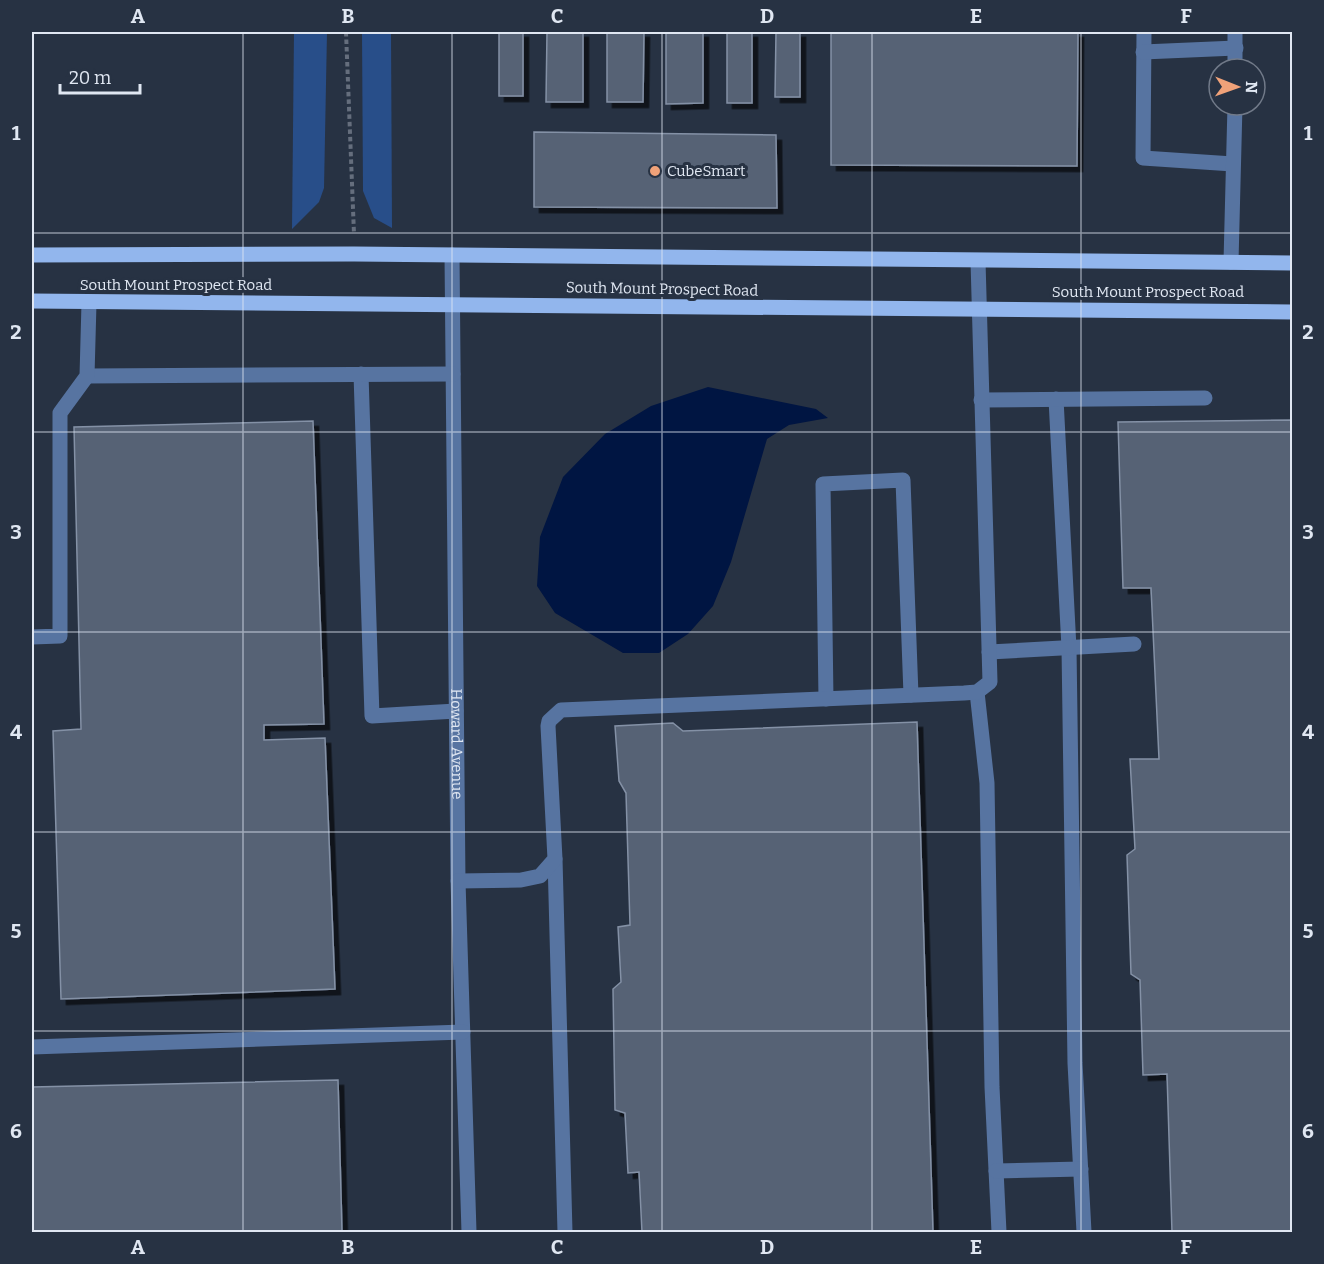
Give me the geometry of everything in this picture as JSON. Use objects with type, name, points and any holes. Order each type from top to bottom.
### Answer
[{"type":"main road","name":"South Mount Prospect Road","points":[[32,255],[354,254],[1293,263]]},
{"type":"main road","name":"South Mount Prospect Road","points":[[32,302],[1293,312]]},
{"type":"street","points":[[1144,32],[1143,158],[1233,164]]},
{"type":"street","points":[[1236,32],[1236,57]]},
{"type":"street","points":[[1143,52],[1236,48]]},
{"type":"street","points":[[1231,262],[1235,117]]},
{"type":"street","name":"Howard Avenue","points":[[452,255],[458,881],[469,1233]]},
{"type":"street","points":[[565,1233],[549,721],[561,710],[977,692],[990,682],[978,261]]},
{"type":"street","points":[[32,638],[60,636],[60,413],[87,376],[88,303]]},
{"type":"street","points":[[361,374],[372,716],[456,711]]},
{"type":"street","points":[[87,376],[453,374]]},
{"type":"street","points":[[981,400],[1205,398]]},
{"type":"street","points":[[1056,399],[1070,648],[1075,1063],[1084,1233]]},
{"type":"street","points":[[826,699],[823,484],[903,480],[911,695]]},
{"type":"street","points":[[989,652],[1134,644]]},
{"type":"street","points":[[977,692],[987,783],[999,1233]]},
{"type":"street","points":[[458,881],[521,880],[540,876],[555,860]]},
{"type":"street","points":[[32,1047],[463,1032]]},
{"type":"street","points":[[996,1171],[1081,1169]]},
{"type":"path","points":[[346,32],[354,254]]},
{"type":"shaded area","points":[[294,32],[327,32],[324,188],[319,202],[292,229]]},
{"type":"shaded area","points":[[362,32],[391,32],[392,228],[374,218],[363,191]]},
{"type":"shaded area","points":[[708,387],[816,409],[828,418],[789,425],[767,439],[731,562],[713,606],[688,634],[659,653],[623,653],[555,613],[537,586],[540,537],[563,477],[605,434],[651,406]]},
{"type":"building","points":[[499,32],[523,32],[523,96],[499,96]]},
{"type":"building","points":[[547,32],[583,32],[583,102],[546,102]]},
{"type":"building","points":[[607,32],[644,32],[643,102],[607,102]]},
{"type":"building","points":[[666,32],[703,32],[703,103],[666,104]]},
{"type":"building","points":[[727,32],[752,32],[752,103],[727,103]]},
{"type":"building","points":[[776,32],[800,32],[800,97],[775,97]]},
{"type":"building","points":[[831,32],[1078,32],[1077,166],[831,165]]},
{"type":"building","name":"CubeSmart","points":[[534,132],[776,135],[777,208],[534,207]]},
{"type":"building","points":[[1292,420],[1292,1232],[1172,1232],[1167,1074],[1143,1075],[1140,980],[1131,974],[1127,855],[1135,849],[1130,759],[1159,759],[1151,588],[1123,588],[1118,422]]},
{"type":"building","points":[[313,421],[324,724],[264,725],[264,740],[325,738],[335,989],[61,999],[53,731],[81,729],[74,427]]},
{"type":"building","points":[[917,722],[933,1232],[642,1232],[639,1172],[628,1173],[625,1113],[615,1110],[613,989],[621,982],[618,927],[630,925],[626,793],[619,781],[615,726],[673,723],[683,731]]},
{"type":"building","points":[[338,1080],[342,1232],[32,1232],[32,1087]]},
{"type":"place","name":"CubeSmart","points":[[655,171]]}]
